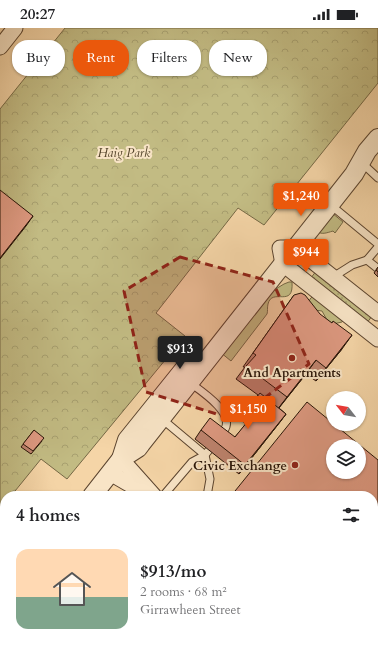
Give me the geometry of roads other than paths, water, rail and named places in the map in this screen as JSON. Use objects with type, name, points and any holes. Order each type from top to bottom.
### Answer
[{"type":"street","points":[[0,46],[15,28]]},
{"type":"street","points":[[96,491],[121,458],[138,448],[156,414],[286,253],[325,201],[354,174],[366,152]]},
{"type":"street","points":[[286,253],[333,277],[378,313]]},
{"type":"street","points":[[286,253],[378,339]]},
{"type":"street","points":[[121,458],[150,491]]},
{"type":"street","points":[[110,473],[141,491]]},
{"type":"lane","points":[[366,152],[378,178]]},
{"type":"lane","points":[[325,201],[378,245],[367,260],[352,265],[333,277]]},
{"type":"lane","points":[[367,260],[377,268]]},
{"type":"lane","points":[[185,378],[223,410],[227,420],[226,429],[218,438]]},
{"type":"lane","points":[[156,414],[207,452],[210,479],[208,491]]},
{"type":"lane","points":[[167,491],[192,462],[207,452]]},
{"type":"place","name":"And Apartments","points":[[292,358]]},
{"type":"place","name":"Civic Exchange","points":[[295,465]]},
{"type":"park label","name":"Haig Park","points":[[124,152]]}]
